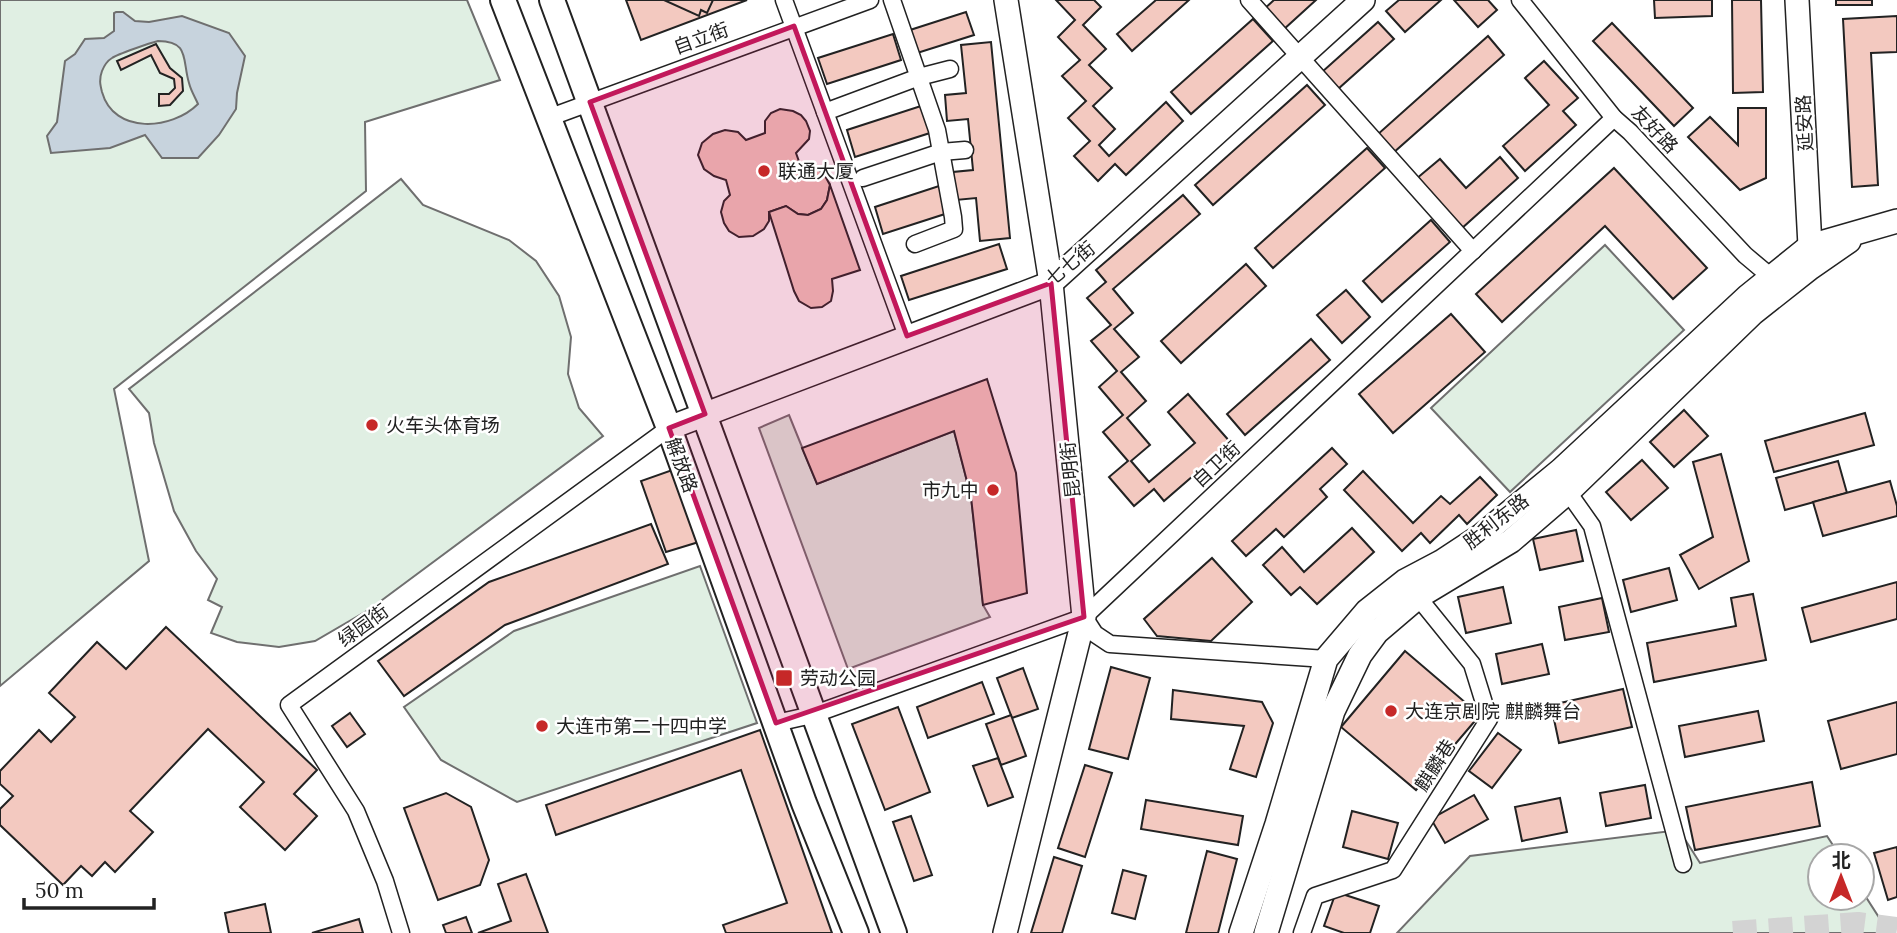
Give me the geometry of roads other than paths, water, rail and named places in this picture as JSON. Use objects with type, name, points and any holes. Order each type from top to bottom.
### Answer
[{"type":"main road","name":"解放路","points":[[503,0],[668,428],[804,803],[856,933]]},
{"type":"main road","name":"解放路","points":[[552,0],[894,933]]},
{"type":"main road","name":"昆明街","points":[[1005,933],[1084,617],[1051,283],[1006,0]]},
{"type":"main road","name":"七七街","points":[[668,428],[1051,283],[1363,0]]},
{"type":"main road","name":"延安路","points":[[1797,0],[1810,246]]},
{"type":"main road","points":[[1241,933],[1278,824],[1326,659],[1367,611],[1511,541],[1564,481],[1770,276],[1810,246],[1897,220]]},
{"type":"main road","points":[[1564,481],[1753,313],[1810,268],[1866,230]]},
{"type":"main road","points":[[1266,933],[1333,711],[1360,655],[1412,589]]},
{"type":"street","points":[[784,0],[907,336]]},
{"type":"street","name":"自立街","points":[[548,118],[870,0]]},
{"type":"street","points":[[892,0],[937,130],[954,229],[915,244]]},
{"type":"street","points":[[1249,0],[1473,251]]},
{"type":"street","name":"友好路","points":[[1520,0],[1614,118],[1630,131],[1745,255],[1770,276]]},
{"type":"street","points":[[825,113],[919,77],[950,69]]},
{"type":"street","name":"自卫街","points":[[775,723],[813,715],[1084,617],[1614,118]]},
{"type":"street","points":[[863,178],[941,152],[965,150]]},
{"type":"street","name":"绿园街","points":[[401,933],[386,881],[356,811],[289,705],[668,428]]},
{"type":"street","points":[[1564,481],[1592,526],[1683,864]]},
{"type":"street","name":"麒麟巷","points":[[1302,933],[1315,896],[1392,870],[1489,719],[1472,664],[1412,589]]},
{"type":"street","points":[[1084,617],[1095,634],[1110,644],[1326,659]]},
{"type":"tunnel","points":[[1733,933],[1858,924],[1897,929]]},
{"type":"place","name":"联通大厦","points":[[764,171]]},
{"type":"place","name":"火车头体育场","points":[[372,425]]},
{"type":"place","name":"市九中","points":[[993,490]]},
{"type":"place","name":"劳动公园","points":[[784,678]]},
{"type":"place","name":"大连京剧院 麒麟舞台","points":[[1391,711]]},
{"type":"place","name":"大连市第二十四中学","points":[[542,726]]}]
